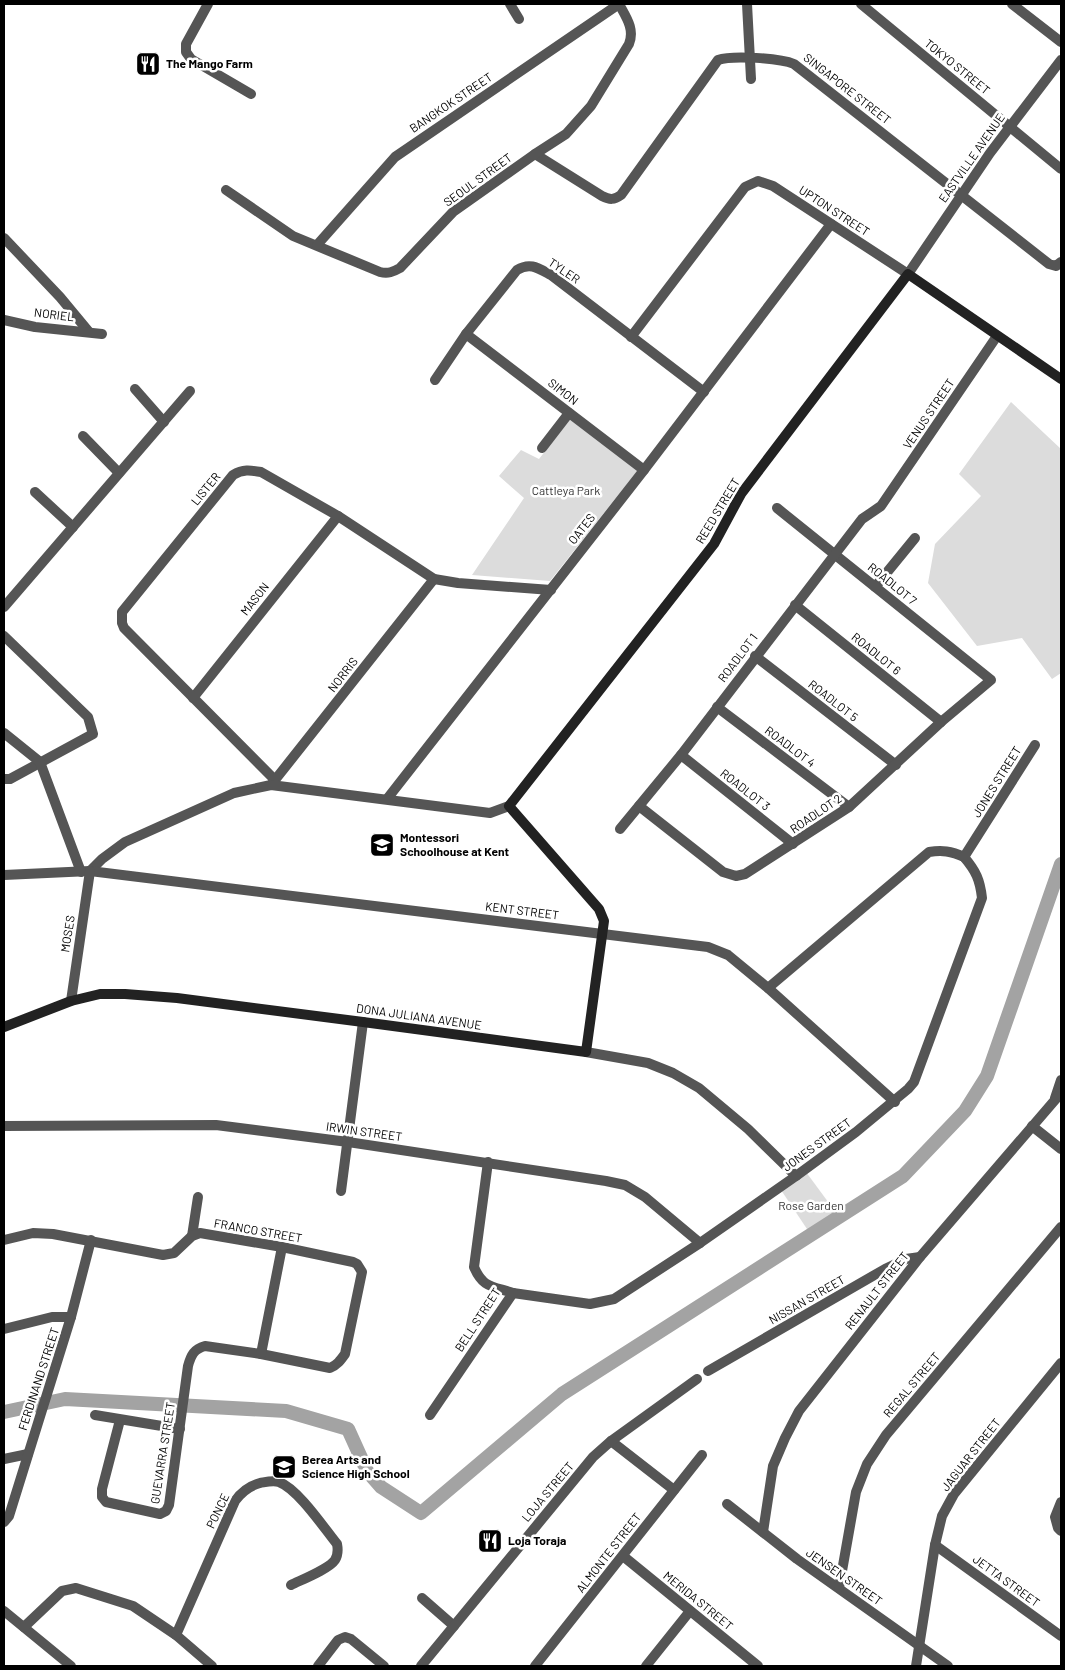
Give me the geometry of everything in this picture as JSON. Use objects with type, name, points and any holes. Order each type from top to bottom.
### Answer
[{"type":"street","points":[[208,4],[186,44],[186,52],[191,59],[251,94]]},
{"type":"street","points":[[510,4],[518,19]]},
{"type":"street","name":"SEOUL STREET","points":[[226,190],[293,236],[380,272],[388,274],[394,272],[453,212],[566,134],[591,106],[632,38],[632,31],[619,4]]},
{"type":"street","name":"BANGKOK STREET","points":[[317,245],[395,158],[619,4]]},
{"type":"street","points":[[747,4],[751,79]]},
{"type":"street","name":"TOKYO STREET","points":[[861,4],[1061,169]]},
{"type":"street","points":[[1012,4],[1061,42]]},
{"type":"street","name":"SINGAPORE STREET","points":[[535,154],[602,196],[608,199],[616,199],[621,195],[715,62],[723,58],[778,59],[794,64],[1048,264],[1056,266],[1061,262]]},
{"type":"street","name":"EASTVILLE AVENUE","points":[[908,274],[961,194],[1061,60]]},
{"type":"street","name":"UPTON STREET","points":[[631,337],[745,187],[758,181],[773,186],[908,274],[1061,379]]},
{"type":"street","name":"OATES","points":[[387,799],[644,470],[831,224]]},
{"type":"street","points":[[4,238],[60,297],[89,332]]},
{"type":"street","name":"TYLER","points":[[435,380],[466,334],[517,270],[532,265],[551,275],[704,392]]},
{"type":"street","name":"REED STREET","points":[[509,806],[714,544],[741,494],[908,274]]},
{"type":"street","name":"NORIEL","points":[[4,320],[35,327],[102,334]]},
{"type":"street","name":"SIMON","points":[[466,334],[644,470]]},
{"type":"street","name":"VENUS STREET","points":[[881,506],[997,336]]},
{"type":"street","points":[[135,389],[164,422]]},
{"type":"street","points":[[4,606],[190,391]]},
{"type":"street","points":[[542,448],[569,413]]},
{"type":"street","points":[[83,436],[119,473]]},
{"type":"street","name":"LISTER","points":[[273,783],[124,628],[122,623],[122,612],[233,475],[240,471],[248,470],[261,472],[338,516],[434,579],[458,583],[551,590]]},
{"type":"street","points":[[35,492],[73,526]]},
{"type":"street","name":"ROADLOT 1","points":[[620,829],[681,755],[755,656],[862,519],[881,506]]},
{"type":"street","name":"ROADLOT 7","points":[[777,508],[991,680]]},
{"type":"street","name":"MASON","points":[[193,698],[338,516]]},
{"type":"street","points":[[875,587],[915,538]]},
{"type":"street","name":"NORRIS","points":[[273,783],[434,579]]},
{"type":"street","name":"ROADLOT 6","points":[[795,605],[941,722]]},
{"type":"street","points":[[4,636],[88,717],[92,734],[10,779],[4,779]]},
{"type":"street","name":"ROADLOT 5","points":[[755,656],[896,764]]},
{"type":"street","name":"ROADLOT 2","points":[[639,806],[723,872],[736,876],[744,874],[849,807],[941,722],[991,680]]},
{"type":"street","name":"ROADLOT 4","points":[[717,707],[849,807]]},
{"type":"street","points":[[4,733],[40,762],[86,872],[126,842],[234,794],[273,783],[490,813],[509,806],[599,909],[604,921],[586,1052]]},
{"type":"street","name":"JONES STREET","points":[[512,1293],[590,1304],[614,1299],[700,1243],[796,1176],[895,1102],[914,1082],[982,898],[980,882],[972,866],[964,857],[1035,745]]},
{"type":"street","name":"ROADLOT 3","points":[[681,755],[793,844]]},
{"type":"street","points":[[768,988],[928,852],[938,850],[951,851],[964,857]]},
{"type":"street","name":"KENT STREET","points":[[4,875],[86,872],[708,947],[728,955],[768,988],[895,1102]]},
{"type":"street","name":"MOSES","points":[[71,1001],[86,872]]},
{"type":"street","name":"DONA JULIANA AVENUE","points":[[4,1027],[71,1001],[100,994],[125,994],[177,998],[363,1022],[586,1052],[648,1063],[673,1073],[699,1088],[748,1129],[796,1176]]},
{"type":"street","points":[[341,1191],[363,1022]]},
{"type":"street","points":[[1054,1101],[1061,1080]]},
{"type":"street","name":"RENAULT STREET","points":[[763,1532],[773,1466],[784,1438],[799,1411],[920,1257],[1061,1093]]},
{"type":"street","name":"IRWIN STREET","points":[[4,1126],[216,1125],[348,1142],[606,1180],[625,1186],[645,1197],[700,1243]]},
{"type":"street","points":[[1032,1126],[1061,1149]]},
{"type":"street","name":"BELL STREET","points":[[430,1415],[512,1293],[486,1284],[479,1278],[474,1266],[488,1162]]},
{"type":"street","points":[[4,1240],[33,1233],[53,1234],[163,1255],[174,1253],[192,1236],[198,1197]]},
{"type":"street","name":"REGAL STREET","points":[[839,1588],[856,1492],[867,1464],[886,1435],[1061,1227]]},
{"type":"street","name":"FRANCO STREET","points":[[192,1236],[200,1233],[282,1247],[353,1262],[357,1264],[362,1272]]},
{"type":"street","name":"FERDINAND STREET","points":[[4,1522],[9,1516],[72,1317],[92,1240]]},
{"type":"street","points":[[261,1354],[282,1247]]},
{"type":"street","name":"NISSAN STREET","points":[[708,1371],[885,1269],[906,1259],[920,1257]]},
{"type":"street","name":"GUEVARRA STREET","points":[[120,1420],[102,1490],[102,1497],[106,1502],[160,1514],[170,1506],[190,1358],[198,1348],[205,1346],[261,1354],[330,1368],[339,1363],[345,1354],[362,1272]]},
{"type":"street","points":[[4,1329],[52,1317],[72,1317]]},
{"type":"street","name":"JAGUAR STREET","points":[[916,1666],[935,1545],[942,1516],[954,1494],[1061,1363]]},
{"type":"street","name":"LOJA STREET","points":[[421,1666],[593,1457],[611,1441],[697,1378]]},
{"type":"street","points":[[95,1415],[180,1429]]},
{"type":"street","points":[[611,1441],[674,1490]]},
{"type":"street","points":[[4,1460],[28,1454]]},
{"type":"street","name":"ALMONTE STREET","points":[[535,1666],[702,1455]]},
{"type":"street","name":"PONCE","points":[[176,1635],[235,1501],[241,1492],[252,1485],[278,1482],[289,1488],[298,1496],[337,1544],[338,1551],[335,1560],[330,1565],[290,1586]]},
{"type":"street","points":[[1061,1502],[1055,1517],[1058,1528],[1061,1531]]},
{"type":"street","name":"JENSEN STREET","points":[[727,1504],[797,1559],[948,1666]]},
{"type":"street","name":"JETTA STREET","points":[[935,1545],[1061,1636]]},
{"type":"street","name":"MERIDA STREET","points":[[623,1556],[758,1666]]},
{"type":"street","points":[[24,1626],[62,1591],[76,1588],[133,1606],[176,1635],[212,1666]]},
{"type":"street","points":[[422,1598],[454,1626]]},
{"type":"street","points":[[4,1611],[72,1666]]},
{"type":"street","points":[[646,1666],[690,1611]]},
{"type":"street","points":[[318,1666],[338,1640],[346,1637],[384,1666]]},
{"type":"green space","points":[[1011,402],[1061,449],[1061,673],[1052,679],[1022,638],[977,646],[928,583],[935,544],[981,496],[959,474]]},
{"type":"green space","name":"Cattleya Park","points":[[571,418],[638,470],[550,581],[472,575],[524,498],[499,476],[521,450],[539,459]]},
{"type":"green space","name":"Rose Garden","points":[[806,1172],[837,1214],[809,1232],[781,1190]]},
{"type":"waterway","points":[[4,1412],[65,1399],[286,1411],[348,1429],[367,1471],[381,1487],[421,1513],[562,1394],[903,1176],[965,1111],[987,1076],[1061,864]]},
{"type":"place","name":"The Mango Farm","points":[[148,64]]},
{"type":"place","name":"Montessori Schoolhouse at Kent","points":[[382,845]]},
{"type":"place","name":"Berea Arts and Science High School","points":[[284,1467]]},
{"type":"place","name":"Loja Toraja","points":[[490,1541]]}]
